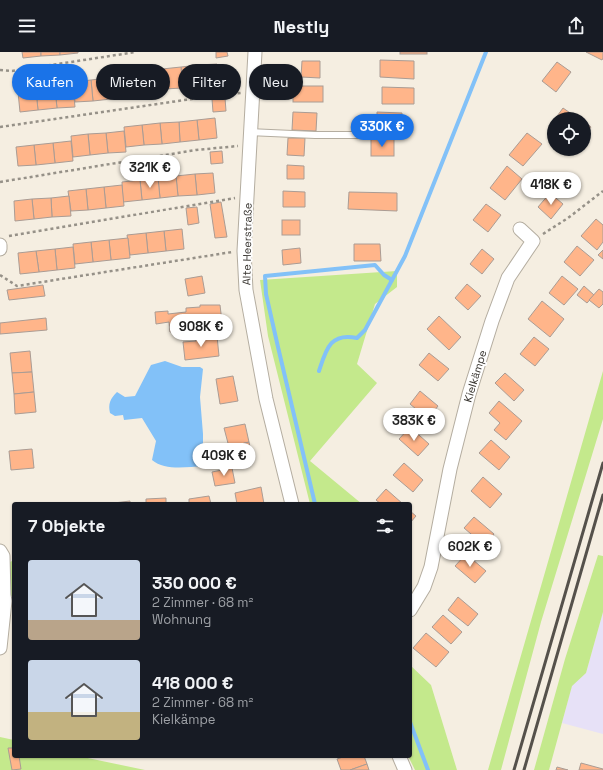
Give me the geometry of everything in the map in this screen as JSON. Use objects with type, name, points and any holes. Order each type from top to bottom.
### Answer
[{"type":"street","name":"Alte Heerstraße","points":[[254,64],[255,52]]},
{"type":"street","name":"Alte Heerstraße","points":[[253,100],[244,251],[246,290],[266,399],[292,502]]},
{"type":"street","points":[[520,229],[533,241]]},
{"type":"street","points":[[0,248],[3,241]]},
{"type":"street","name":"Kielkämpe","points":[[412,607],[424,587],[431,567],[450,469],[469,394],[492,320],[508,278],[533,241]]},
{"type":"street","points":[[0,648],[10,601],[4,594],[6,554]]},
{"type":"street","points":[[400,758],[405,770]]},
{"type":"lane","points":[[251,138],[315,135],[381,135]]},
{"type":"path","points":[[0,70],[12,71],[136,52]]},
{"type":"path","points":[[0,127],[212,96],[249,93]]},
{"type":"path","points":[[0,182],[196,150],[251,138]]},
{"type":"path","points":[[533,241],[568,218],[603,191]]},
{"type":"path","points":[[3,241],[247,197]]},
{"type":"path","points":[[0,275],[17,286],[244,251]]},
{"type":"shaded area","points":[[603,612],[603,734],[562,723],[572,685],[586,673]]},
{"type":"green space","points":[[397,271],[397,287],[375,304],[357,364],[377,383],[310,461],[360,502],[310,502],[268,336],[260,280]]},
{"type":"green space","points":[[603,371],[603,419],[541,622],[501,770],[488,770]]},
{"type":"green space","points":[[598,555],[603,556],[603,612],[586,673],[572,686],[549,770],[534,770],[565,659]]},
{"type":"green space","points":[[12,561],[12,596],[10,592],[10,562]]},
{"type":"green space","points":[[412,667],[431,685],[457,770],[415,770],[409,758],[412,758]]},
{"type":"green space","points":[[0,737],[12,740],[12,758],[88,758],[145,770],[0,770]]},
{"type":"water","points":[[165,361],[182,367],[200,367],[203,369],[200,397],[203,434],[203,466],[176,468],[163,466],[157,463],[152,460],[156,441],[142,418],[124,420],[123,415],[115,416],[110,413],[110,402],[117,392],[125,397],[135,396],[151,365]]},
{"type":"building","points":[[22,52],[41,52],[41,56],[23,58]]},
{"type":"building","points":[[41,52],[60,52],[60,55],[41,56]]},
{"type":"building","points":[[60,52],[78,52],[78,53],[60,55]]},
{"type":"building","points":[[216,52],[227,52],[228,56],[216,58]]},
{"type":"building","points":[[400,52],[427,52],[427,54],[400,54]]},
{"type":"building","points":[[586,52],[603,52],[603,58],[602,60]]},
{"type":"building","points":[[380,60],[414,61],[414,79],[380,77]]},
{"type":"building","points":[[302,61],[320,61],[320,78],[303,77]]},
{"type":"building","points":[[557,62],[571,72],[556,92],[542,81]]},
{"type":"building","points":[[178,67],[178,88],[170,89],[170,68]]},
{"type":"building","points":[[96,79],[96,100],[102,100],[93,101],[91,80]]},
{"type":"building","points":[[88,80],[91,80],[93,101],[75,102],[75,100],[88,100]]},
{"type":"building","points":[[303,86],[323,86],[323,102],[293,102],[293,100],[303,100]]},
{"type":"building","points":[[382,87],[414,88],[414,104],[382,104]]},
{"type":"building","points":[[19,100],[37,100],[38,110],[20,112]]},
{"type":"building","points":[[37,100],[56,100],[57,108],[38,110]]},
{"type":"building","points":[[56,100],[74,100],[75,107],[57,108]]},
{"type":"building","points":[[212,100],[225,100],[226,111],[213,112]]},
{"type":"building","points":[[563,108],[569,112],[560,112]]},
{"type":"building","points":[[293,112],[317,113],[316,131],[292,130]]},
{"type":"building","points":[[377,112],[402,113],[401,131],[377,131]]},
{"type":"building","points":[[215,118],[217,138],[199,140],[197,120]]},
{"type":"building","points":[[197,120],[199,140],[180,142],[179,122]]},
{"type":"building","points":[[179,122],[180,142],[162,144],[160,123]]},
{"type":"building","points":[[160,123],[162,144],[144,145],[142,125]]},
{"type":"building","points":[[142,125],[144,145],[126,147],[124,127]]},
{"type":"building","points":[[124,131],[126,152],[108,153],[106,133]]},
{"type":"building","points":[[106,133],[108,153],[90,155],[88,134]]},
{"type":"building","points":[[527,133],[542,144],[523,166],[509,155]]},
{"type":"building","points":[[88,134],[90,155],[73,157],[71,136]]},
{"type":"building","points":[[288,138],[305,138],[304,156],[287,155]]},
{"type":"building","points":[[371,139],[394,139],[394,156],[371,156]]},
{"type":"building","points":[[71,141],[73,161],[55,163],[53,143]]},
{"type":"building","points":[[53,143],[55,163],[36,165],[34,145]]},
{"type":"building","points":[[34,145],[36,165],[18,166],[16,147]]},
{"type":"building","points":[[222,151],[223,163],[211,164],[210,152]]},
{"type":"building","points":[[287,165],[304,166],[304,179],[287,179]]},
{"type":"building","points":[[507,166],[522,179],[505,200],[490,188]]},
{"type":"building","points":[[213,173],[215,193],[197,195],[195,174]]},
{"type":"building","points":[[195,174],[197,195],[178,196],[176,176]]},
{"type":"building","points":[[176,176],[178,196],[160,198],[158,178]]},
{"type":"building","points":[[158,178],[160,198],[142,200],[140,180]]},
{"type":"building","points":[[140,180],[142,200],[123,202],[122,182]]},
{"type":"building","points":[[122,185],[124,206],[106,208],[104,187]]},
{"type":"building","points":[[104,187],[106,208],[88,210],[86,189]]},
{"type":"building","points":[[86,189],[88,210],[71,211],[68,191]]},
{"type":"building","points":[[283,191],[305,192],[305,207],[283,207]]},
{"type":"building","points":[[349,192],[397,193],[397,211],[348,209]]},
{"type":"building","points":[[550,193],[563,204],[551,219],[538,207]]},
{"type":"building","points":[[69,196],[71,216],[52,217],[51,198]]},
{"type":"building","points":[[51,198],[52,217],[34,219],[32,199]]},
{"type":"building","points":[[32,199],[34,219],[15,221],[14,201]]},
{"type":"building","points":[[221,202],[227,237],[215,238],[210,204]]},
{"type":"building","points":[[486,204],[501,215],[488,232],[473,220]]},
{"type":"building","points":[[197,207],[199,223],[188,225],[186,208]]},
{"type":"building","points":[[596,219],[603,225],[603,242],[597,250],[581,236]]},
{"type":"building","points":[[282,220],[300,220],[300,235],[282,235]]},
{"type":"building","points":[[182,229],[184,249],[166,251],[164,231]]},
{"type":"building","points":[[164,231],[166,251],[148,253],[146,233]]},
{"type":"building","points":[[146,233],[148,253],[130,255],[127,235]]},
{"type":"building","points":[[128,238],[130,258],[111,260],[109,240]]},
{"type":"building","points":[[109,240],[111,260],[93,262],[91,242]]},
{"type":"building","points":[[91,242],[93,262],[75,264],[73,244]]},
{"type":"building","points":[[354,244],[380,244],[381,261],[354,261]]},
{"type":"building","points":[[577,246],[594,260],[580,276],[564,262]]},
{"type":"building","points":[[73,247],[75,268],[57,270],[55,249]]},
{"type":"building","points":[[300,248],[301,263],[283,265],[282,250]]},
{"type":"building","points":[[55,249],[57,270],[39,272],[36,251]]},
{"type":"building","points":[[482,249],[494,259],[482,274],[470,264]]},
{"type":"building","points":[[603,250],[603,259],[598,255]]},
{"type":"building","points":[[36,251],[39,272],[20,274],[18,253]]},
{"type":"building","points":[[202,276],[205,293],[188,296],[185,279]]},
{"type":"building","points":[[562,276],[578,289],[564,305],[549,293]]},
{"type":"building","points":[[467,284],[481,296],[468,310],[455,298]]},
{"type":"building","points":[[43,285],[45,296],[9,300],[7,290]]},
{"type":"building","points":[[584,286],[594,295],[587,303],[577,295]]},
{"type":"building","points":[[599,289],[603,292],[603,304],[599,308],[589,300]]},
{"type":"building","points":[[542,301],[564,319],[550,337],[528,319]]},
{"type":"building","points":[[200,305],[220,305],[222,322],[188,326],[188,330],[170,332],[169,322],[156,324],[155,312],[168,311],[168,314],[186,312],[186,308],[200,307]]},
{"type":"building","points":[[439,316],[461,337],[449,350],[427,329]]},
{"type":"building","points":[[46,318],[47,330],[0,334],[0,323]]},
{"type":"building","points":[[217,336],[219,356],[185,360],[183,342],[196,341],[196,338]]},
{"type":"building","points":[[534,337],[549,349],[535,366],[520,354]]},
{"type":"building","points":[[30,351],[32,372],[12,373],[10,353]]},
{"type":"building","points":[[429,353],[449,369],[438,381],[419,365]]},
{"type":"building","points":[[32,372],[34,392],[14,394],[12,373]]},
{"type":"building","points":[[505,373],[524,390],[514,401],[495,383]]},
{"type":"building","points":[[233,376],[238,401],[220,404],[216,379]]},
{"type":"building","points":[[420,391],[438,406],[428,419],[410,404]]},
{"type":"building","points":[[34,392],[36,412],[15,414],[14,394]]},
{"type":"building","points":[[499,401],[522,421],[506,440],[494,430],[500,423],[489,413]]},
{"type":"building","points":[[245,424],[249,442],[229,447],[224,428]]},
{"type":"building","points":[[410,427],[429,444],[418,456],[399,439]]},
{"type":"building","points":[[491,440],[510,457],[499,470],[479,453]]},
{"type":"building","points":[[249,442],[253,461],[233,466],[229,447]]},
{"type":"building","points":[[32,449],[34,468],[11,470],[9,451]]},
{"type":"building","points":[[404,463],[423,480],[413,492],[393,475]]},
{"type":"building","points":[[232,468],[235,483],[215,486],[212,472]]},
{"type":"building","points":[[483,477],[502,494],[490,508],[471,491]]},
{"type":"building","points":[[261,487],[264,502],[237,502],[235,493]]},
{"type":"building","points":[[386,489],[401,502],[378,502],[376,500]]},
{"type":"building","points":[[209,496],[210,502],[189,502],[189,499]]},
{"type":"building","points":[[166,498],[166,502],[146,502],[146,499]]},
{"type":"building","points":[[412,513],[416,516],[412,521]]},
{"type":"building","points":[[474,517],[494,534],[485,546],[464,528]]},
{"type":"building","points":[[466,554],[486,571],[475,583],[455,566]]},
{"type":"building","points":[[458,597],[478,614],[468,626],[448,610]]},
{"type":"building","points":[[443,615],[462,632],[451,644],[432,627]]},
{"type":"building","points":[[426,633],[449,652],[436,667],[413,648]]},
{"type":"building","points":[[8,748],[12,748],[12,758],[19,758],[21,769],[12,770]]},
{"type":"building","points":[[365,758],[367,764],[350,770],[341,770],[337,759]]},
{"type":"building","points":[[581,763],[603,769],[603,770],[579,770]]},
{"type":"building","points":[[367,764],[369,770],[350,770]]},
{"type":"building","points":[[557,767],[568,770],[556,770]]},
{"type":"waterway","points":[[319,371],[330,344],[341,338],[357,338],[365,330],[405,256],[486,52]]},
{"type":"waterway","points":[[315,502],[266,294],[265,276],[375,265],[384,275],[392,280]]},
{"type":"waterway","points":[[412,727],[428,770]]},
{"type":"railway","points":[[514,770],[603,463]]},
{"type":"railway","points":[[524,770],[603,495]]}]
